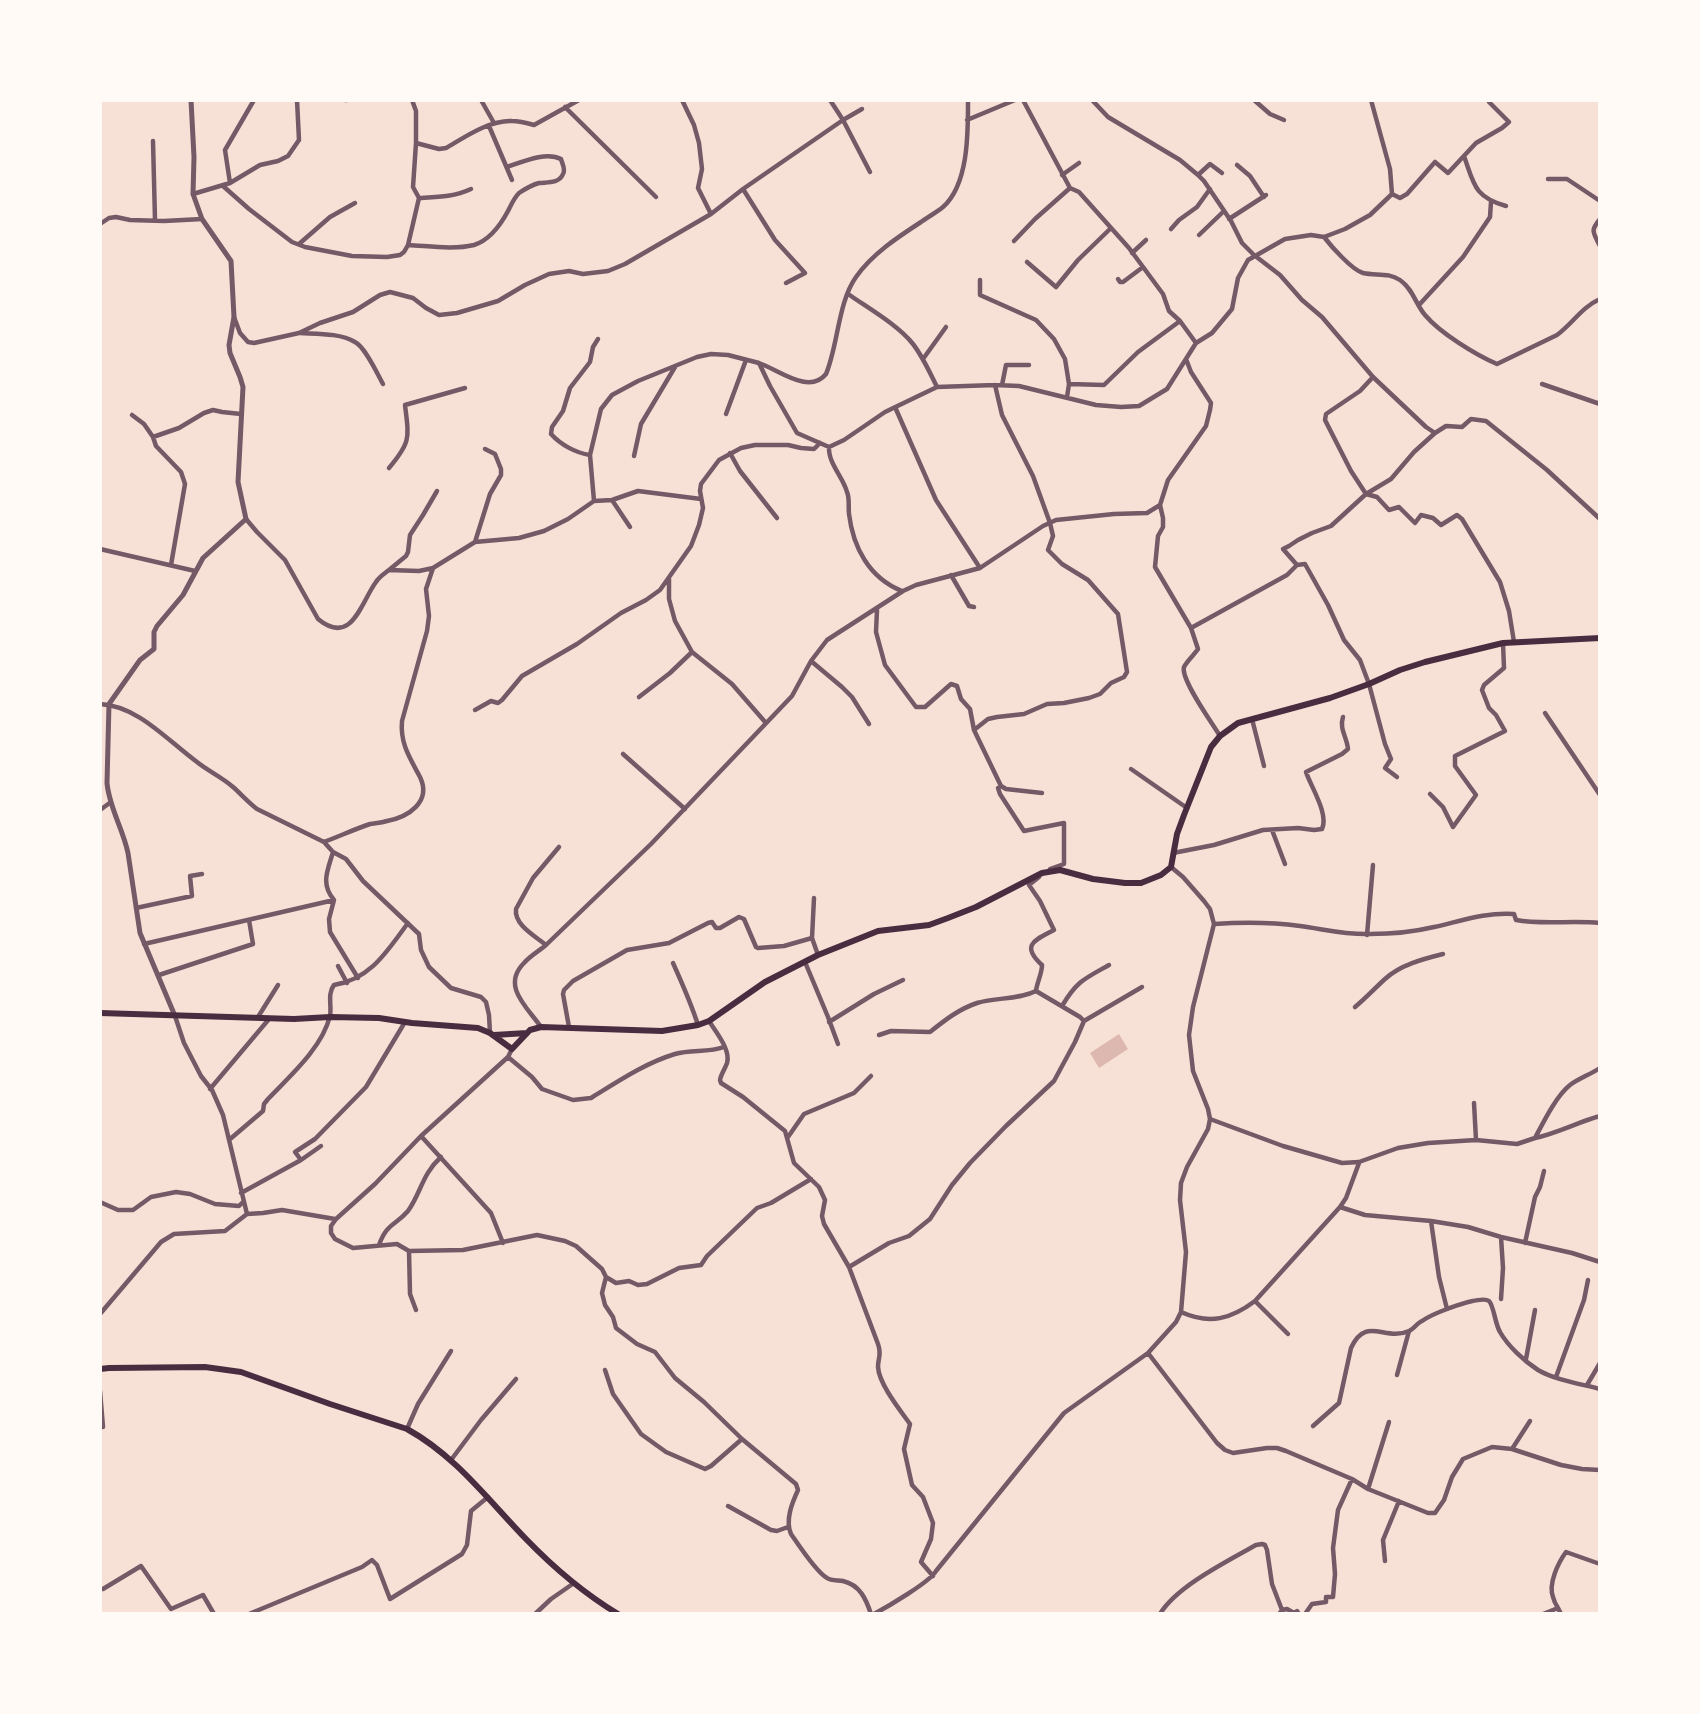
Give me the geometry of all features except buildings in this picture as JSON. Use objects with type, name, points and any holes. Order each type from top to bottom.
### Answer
[{"type":"main road","points":[[100,1013],[258,1018],[379,1018],[478,1028],[492,1034],[512,1049],[530,1030],[541,1027],[663,1031],[698,1025],[709,1021],[765,982],[804,961],[877,931],[929,925],[976,907],[1044,873],[1060,870],[1093,878],[1141,883],[1161,876],[1171,867],[1177,834],[1207,756],[1220,736],[1238,723],[1330,698],[1425,662],[1503,643],[1600,638]]},
{"type":"main road","points":[[492,1034],[527,1033]]},
{"type":"main road","points":[[100,1369],[109,1371],[205,1367],[241,1372],[407,1429],[452,1460],[527,1540],[590,1596],[618,1614]]},
{"type":"street","points":[[191,100],[193,194],[202,219],[231,261],[234,317],[229,345],[243,387],[238,482],[246,519],[285,560],[318,620],[332,628],[340,628],[350,624],[376,581],[408,552],[410,535],[437,491]]},
{"type":"street","points":[[230,183],[225,150],[254,100]]},
{"type":"street","points":[[193,194],[223,186],[260,165],[288,156],[299,140],[297,100]]},
{"type":"street","points":[[223,186],[298,245],[352,256],[400,255],[408,245],[419,198],[413,187],[416,111],[412,100]]},
{"type":"street","points":[[481,100],[512,180]]},
{"type":"street","points":[[416,143],[439,149],[446,148],[491,125],[514,121],[534,125],[579,100]]},
{"type":"street","points":[[682,100],[699,143],[702,169],[698,188],[711,214]]},
{"type":"street","points":[[830,100],[870,172]]},
{"type":"street","points":[[594,501],[590,455],[601,409],[612,395],[638,381],[711,354],[759,362],[808,383],[821,380],[829,366],[847,294],[856,277],[894,240],[944,206],[952,196],[962,174],[966,153],[968,100]]},
{"type":"street","points":[[967,120],[1014,100]]},
{"type":"street","points":[[1023,100],[1070,188],[1079,192],[1132,253],[1163,294],[1169,311],[1180,321],[1196,344]]},
{"type":"street","points":[[1092,100],[1108,117],[1180,160],[1198,174],[1242,243],[1280,275],[1302,300],[1322,317],[1373,376],[1435,433]]},
{"type":"street","points":[[1254,100],[1270,114],[1284,120]]},
{"type":"street","points":[[1371,100],[1390,169],[1392,194]]},
{"type":"street","points":[[1392,194],[1400,198],[1407,194],[1435,162],[1448,173],[1476,143],[1502,128],[1508,122],[1489,102]]},
{"type":"street","points":[[565,107],[656,197]]},
{"type":"street","points":[[234,317],[240,333],[248,342],[254,343],[299,333],[353,312],[380,295],[390,292],[413,298],[439,314],[457,313],[498,301],[549,274],[608,271],[639,257],[711,214],[743,189],[862,109]]},
{"type":"street","points":[[153,141],[155,220]]},
{"type":"street","points":[[1463,155],[1476,189],[1490,202],[1506,206]]},
{"type":"street","points":[[408,245],[456,247],[481,242],[495,231],[516,195],[538,183],[551,183],[559,179],[565,171],[561,159],[556,156],[535,158],[507,167]]},
{"type":"street","points":[[1062,175],[1079,163]]},
{"type":"street","points":[[1198,174],[1210,164],[1222,173]]},
{"type":"street","points":[[1229,219],[1265,196],[1250,176],[1237,165]]},
{"type":"street","points":[[1548,179],[1567,179],[1600,201]]},
{"type":"street","points":[[1014,241],[1070,188]]},
{"type":"street","points":[[419,198],[445,197],[471,189]]},
{"type":"street","points":[[743,189],[775,240],[805,273],[786,283]]},
{"type":"street","points":[[1171,229],[1197,207],[1210,190]]},
{"type":"street","points":[[759,362],[797,433],[829,447],[895,407],[937,387],[1019,386],[1096,405],[1139,406],[1167,389],[1196,344],[1212,333],[1232,309],[1238,278],[1248,260],[1285,239],[1324,236],[1345,229],[1370,215],[1392,194]]},
{"type":"street","points":[[1419,305],[1463,257],[1490,217],[1490,202]]},
{"type":"street","points":[[298,245],[330,217],[355,203]]},
{"type":"street","points":[[1199,234],[1224,211]]},
{"type":"street","points":[[100,224],[116,217],[202,219]]},
{"type":"street","points":[[1600,219],[1593,228],[1600,246]]},
{"type":"street","points":[[1027,262],[1056,288],[1078,260],[1111,229]]},
{"type":"street","points":[[1324,236],[1330,245],[1362,273],[1390,275],[1402,281],[1423,313],[1437,327],[1497,364],[1558,335],[1582,310],[1600,299]]},
{"type":"street","points":[[1132,253],[1146,240]]},
{"type":"street","points":[[1118,279],[1123,282],[1143,267]]},
{"type":"street","points":[[980,280],[979,295],[1036,320],[1054,340],[1065,359],[1069,384],[1067,397]]},
{"type":"street","points":[[847,294],[912,342],[937,387]]},
{"type":"street","points":[[1069,384],[1104,385],[1138,352],[1180,321]]},
{"type":"street","points":[[923,359],[946,327]]},
{"type":"street","points":[[299,333],[331,334],[356,342],[383,384]]},
{"type":"street","points":[[590,455],[557,441],[551,434],[552,427],[563,411],[570,388],[590,362],[598,339]]},
{"type":"street","points":[[1186,358],[1191,372],[1210,403],[1210,410],[1206,426],[1168,480],[1160,505],[1163,527],[1158,536],[1155,567],[1191,628],[1198,649],[1185,666],[1184,673],[1220,736]]},
{"type":"street","points":[[726,414],[746,359]]},
{"type":"street","points":[[974,730],[988,719],[1024,714],[1047,704],[1064,704],[1100,694],[1111,682],[1124,677],[1127,672],[1118,614],[1088,580],[1062,564],[1048,550],[1054,536],[1050,523],[1033,476],[1002,415],[998,385],[1006,365],[1029,365]]},
{"type":"street","points":[[634,456],[641,424],[675,366]]},
{"type":"street","points":[[1373,376],[1360,391],[1325,414],[1325,420],[1351,471],[1366,494],[1377,497],[1390,510],[1399,507],[1415,523],[1421,515],[1433,518],[1441,525],[1457,515],[1462,519],[1500,582],[1509,611],[1514,642]]},
{"type":"street","points":[[1542,384],[1600,404]]},
{"type":"street","points":[[389,468],[402,453],[407,438],[405,405],[465,388]]},
{"type":"street","points":[[895,407],[936,500],[980,568]]},
{"type":"street","points":[[153,437],[179,428],[213,410],[242,414]]},
{"type":"street","points":[[132,415],[144,424],[156,446],[181,472],[185,484],[171,565]]},
{"type":"street","points":[[1297,565],[1283,549],[1331,526],[1366,494],[1391,479],[1413,452],[1435,433],[1446,426],[1462,428],[1471,419],[1486,421],[1547,470],[1600,519]]},
{"type":"street","points":[[475,710],[491,701],[498,703],[522,676],[660,590],[691,546],[703,508],[701,484],[719,460],[741,448],[755,445],[788,445],[814,449],[820,443]]},
{"type":"street","points":[[829,447],[831,460],[847,491],[853,534],[864,561],[882,580],[903,591]]},
{"type":"street","points":[[475,542],[490,494],[501,475],[495,454],[485,449]]},
{"type":"street","points":[[730,453],[740,471],[778,518]]},
{"type":"street","points":[[388,570],[419,571],[433,568],[475,542],[531,536],[568,519],[594,501],[612,500],[638,491],[701,499]]},
{"type":"street","points":[[612,500],[630,527]]},
{"type":"street","points":[[541,1027],[518,996],[514,986],[517,971],[685,809],[792,696],[811,661],[827,640],[903,591],[980,568],[1056,520],[1147,513],[1160,505]]},
{"type":"street","points":[[246,519],[202,558],[183,596],[157,626],[154,632],[154,649],[140,660],[109,704],[107,783],[125,841],[144,944],[159,975],[184,1043],[201,1076],[211,1088],[223,1115],[247,1214]]},
{"type":"street","points":[[100,549],[195,572]]},
{"type":"street","points":[[1191,628],[1277,582],[1297,565],[1305,564],[1344,640],[1360,660],[1391,759],[1385,768],[1397,777]]},
{"type":"street","points":[[324,842],[371,824],[390,821],[416,808],[423,793],[421,781],[401,734],[428,623],[426,595],[433,568]]},
{"type":"street","points":[[951,575],[969,606],[974,607]]},
{"type":"street","points":[[670,577],[669,599],[675,621],[692,652],[732,684],[766,723]]},
{"type":"street","points":[[877,609],[876,632],[885,665],[908,699],[916,707],[925,707],[951,684],[957,686],[961,699],[970,709],[974,730],[1001,786],[1006,789],[1042,793]]},
{"type":"street","points":[[1430,794],[1443,807],[1452,827],[1476,795],[1455,765],[1455,756],[1505,731],[1489,708],[1482,690],[1484,685],[1504,668],[1503,643]]},
{"type":"street","points":[[639,697],[692,652]]},
{"type":"street","points":[[811,661],[852,697],[869,724]]},
{"type":"street","points":[[100,704],[121,707],[135,714],[197,763],[231,785],[249,803],[324,842],[333,852],[346,859],[363,881],[419,934],[421,950],[429,967],[451,988],[481,997],[486,1002],[492,1034]]},
{"type":"street","points":[[1545,713],[1600,794]]},
{"type":"street","points":[[1174,853],[1214,845],[1255,832],[1298,828],[1320,830],[1325,822],[1306,772],[1348,749],[1341,724],[1343,717]]},
{"type":"street","points":[[1252,718],[1264,766]]},
{"type":"street","points":[[623,754],[685,809]]},
{"type":"street","points":[[1131,769],[1186,808]]},
{"type":"street","points":[[1001,786],[998,789],[1000,794],[1024,831],[1064,823],[1064,864],[1044,873],[1029,885],[1054,930],[1034,940],[1031,947],[1032,955],[1042,965],[1036,991]]},
{"type":"street","points":[[100,810],[111,802]]},
{"type":"street","points":[[1272,830],[1285,864]]},
{"type":"street","points":[[546,945],[520,923],[515,915],[533,878],[559,846]]},
{"type":"street","points":[[333,852],[325,879],[327,892],[334,900]]},
{"type":"street","points":[[1367,935],[1373,865]]},
{"type":"street","points":[[512,1049],[508,1057],[421,1136],[375,1184],[336,1219],[331,1226],[331,1233],[353,1248],[397,1244],[410,1251],[463,1250],[537,1235],[565,1241],[584,1252],[603,1269],[606,1278],[602,1293],[604,1305],[613,1317],[616,1328],[655,1352],[674,1378],[796,1485],[799,1490],[794,1498],[788,1527],[796,1542],[828,1579],[846,1582],[858,1588],[872,1614],[898,1601],[933,1576],[1064,1413],[1148,1353],[1176,1322],[1181,1312],[1186,1252],[1180,1200],[1181,1183],[1208,1129],[1210,1119],[1194,1071],[1189,1035],[1193,1007],[1214,924],[1204,901],[1184,877],[1171,867]]},
{"type":"street","points":[[136,908],[192,896],[190,876],[202,874]]},
{"type":"street","points":[[814,898],[811,939],[818,955]]},
{"type":"street","points":[[144,944],[334,900]]},
{"type":"street","points":[[334,900],[329,919],[330,932],[358,978]]},
{"type":"street","points":[[1214,924],[1260,923],[1367,935],[1415,931],[1487,914],[1504,913],[1514,914],[1516,920],[1528,922],[1600,923]]},
{"type":"street","points":[[569,1027],[564,990],[573,981],[627,950],[669,943],[712,922],[716,928],[720,928],[739,917],[744,919],[755,947],[758,948],[784,946],[811,939]]},
{"type":"street","points":[[159,975],[253,944],[249,920]]},
{"type":"street","points":[[229,1140],[263,1111],[268,1099],[311,1055],[330,1017],[331,989],[334,985],[358,978],[376,965],[408,923]]},
{"type":"street","points":[[1355,1007],[1395,971],[1443,954]]},
{"type":"street","points":[[804,961],[838,1044]]},
{"type":"street","points":[[673,963],[698,1025]]},
{"type":"street","points":[[1062,1006],[1072,988],[1109,965]]},
{"type":"street","points":[[338,966],[347,983]]},
{"type":"street","points":[[829,1022],[874,994],[903,980]]},
{"type":"street","points":[[258,1018],[278,985]]},
{"type":"street","points":[[849,1267],[889,1243],[909,1236],[930,1219],[970,1163],[1054,1081],[1084,1021],[1142,988]]},
{"type":"street","points":[[1036,991],[1084,1021]]},
{"type":"street","points":[[879,1035],[891,1031],[930,1032],[950,1015],[977,1003],[1028,995],[1036,991]]},
{"type":"street","points":[[211,1088],[269,1018]]},
{"type":"street","points":[[709,1021],[724,1047],[728,1062],[720,1080],[785,1131],[794,1163],[819,1187],[825,1200],[822,1216],[824,1224],[849,1267],[881,1353],[878,1367],[883,1382],[910,1424],[904,1449],[912,1485],[923,1497],[933,1523],[931,1539],[921,1562],[933,1576]]},
{"type":"street","points":[[302,1160],[295,1152],[315,1139],[366,1087],[405,1022]]},
{"type":"street","points":[[508,1057],[542,1088],[564,1097],[582,1099],[591,1098],[661,1058],[724,1047]]},
{"type":"street","points":[[1535,1138],[1545,1119],[1571,1084],[1600,1068]]},
{"type":"street","points":[[788,1138],[804,1114],[854,1093],[871,1076]]},
{"type":"street","points":[[1474,1102],[1476,1140]]},
{"type":"street","points":[[1210,1119],[1320,1158],[1342,1163],[1359,1162],[1398,1148],[1428,1143],[1476,1140],[1517,1143],[1550,1135],[1600,1116]]},
{"type":"street","points":[[421,1136],[491,1213],[503,1243]]},
{"type":"street","points":[[242,1193],[302,1160],[321,1146]]},
{"type":"street","points":[[379,1245],[384,1232],[405,1214],[414,1202],[424,1178],[441,1157]]},
{"type":"street","points":[[1181,1312],[1192,1317],[1218,1319],[1241,1311],[1255,1301],[1340,1207],[1359,1162]]},
{"type":"street","points":[[1525,1243],[1544,1171]]},
{"type":"street","points":[[606,1278],[616,1283],[629,1281],[638,1285],[647,1284],[679,1268],[701,1265],[757,1208],[771,1203],[811,1179]]},
{"type":"street","points":[[100,1202],[118,1210],[133,1210],[151,1197],[176,1192],[228,1206],[239,1206],[243,1201]]},
{"type":"street","points":[[1340,1207],[1365,1215],[1468,1227],[1600,1262]]},
{"type":"street","points":[[100,1314],[161,1242],[174,1234],[225,1231],[247,1214],[282,1210],[336,1219]]},
{"type":"street","points":[[1431,1221],[1439,1277],[1447,1309]]},
{"type":"street","points":[[1501,1237],[1501,1299]]},
{"type":"street","points":[[410,1251],[410,1294],[416,1310]]},
{"type":"street","points":[[1556,1377],[1584,1300],[1588,1280]]},
{"type":"street","points":[[1312,1426],[1339,1403],[1351,1348],[1361,1333],[1367,1330],[1399,1333],[1409,1331],[1423,1320],[1447,1309],[1482,1299],[1492,1305],[1496,1324],[1508,1343],[1538,1370],[1600,1390]]},
{"type":"street","points":[[1255,1301],[1288,1334]]},
{"type":"street","points":[[1526,1360],[1535,1310]]},
{"type":"street","points":[[1397,1375],[1409,1331]]},
{"type":"street","points":[[407,1429],[418,1404],[451,1351]]},
{"type":"street","points":[[1148,1353],[1224,1450],[1233,1453],[1277,1448],[1428,1513],[1435,1513],[1444,1500],[1452,1477],[1463,1459],[1492,1447],[1512,1449],[1561,1465],[1600,1470]]},
{"type":"street","points":[[1587,1385],[1600,1363]]},
{"type":"street","points":[[605,1370],[613,1394],[642,1434],[666,1452],[705,1469],[742,1439]]},
{"type":"street","points":[[452,1460],[516,1379]]},
{"type":"street","points":[[100,1391],[103,1427]]},
{"type":"street","points":[[1512,1449],[1530,1421]]},
{"type":"street","points":[[1368,1489],[1389,1422]]},
{"type":"street","points":[[1305,1614],[1312,1604],[1326,1602],[1326,1597],[1333,1597],[1338,1510],[1353,1479]]},
{"type":"street","points":[[249,1614],[362,1567],[372,1560],[377,1565],[390,1599],[462,1554],[467,1545],[471,1511],[488,1497]]},
{"type":"street","points":[[1385,1561],[1382,1540],[1399,1501]]},
{"type":"street","points":[[728,1506],[771,1530],[788,1527]]},
{"type":"street","points":[[1160,1614],[1165,1606],[1203,1575],[1262,1544],[1267,1550],[1280,1612],[1287,1609],[1299,1614]]},
{"type":"street","points":[[1561,1614],[1551,1595],[1553,1579],[1561,1558],[1566,1552],[1600,1564]]},
{"type":"street","points":[[103,1589],[141,1566],[171,1609],[203,1595],[214,1614]]},
{"type":"street","points":[[535,1614],[575,1582]]},
{"type":"street","points":[[1543,1614],[1558,1608]]},
{"type":"shaded area","points":[[1119,1034],[1128,1049],[1099,1068],[1090,1053]]}]
